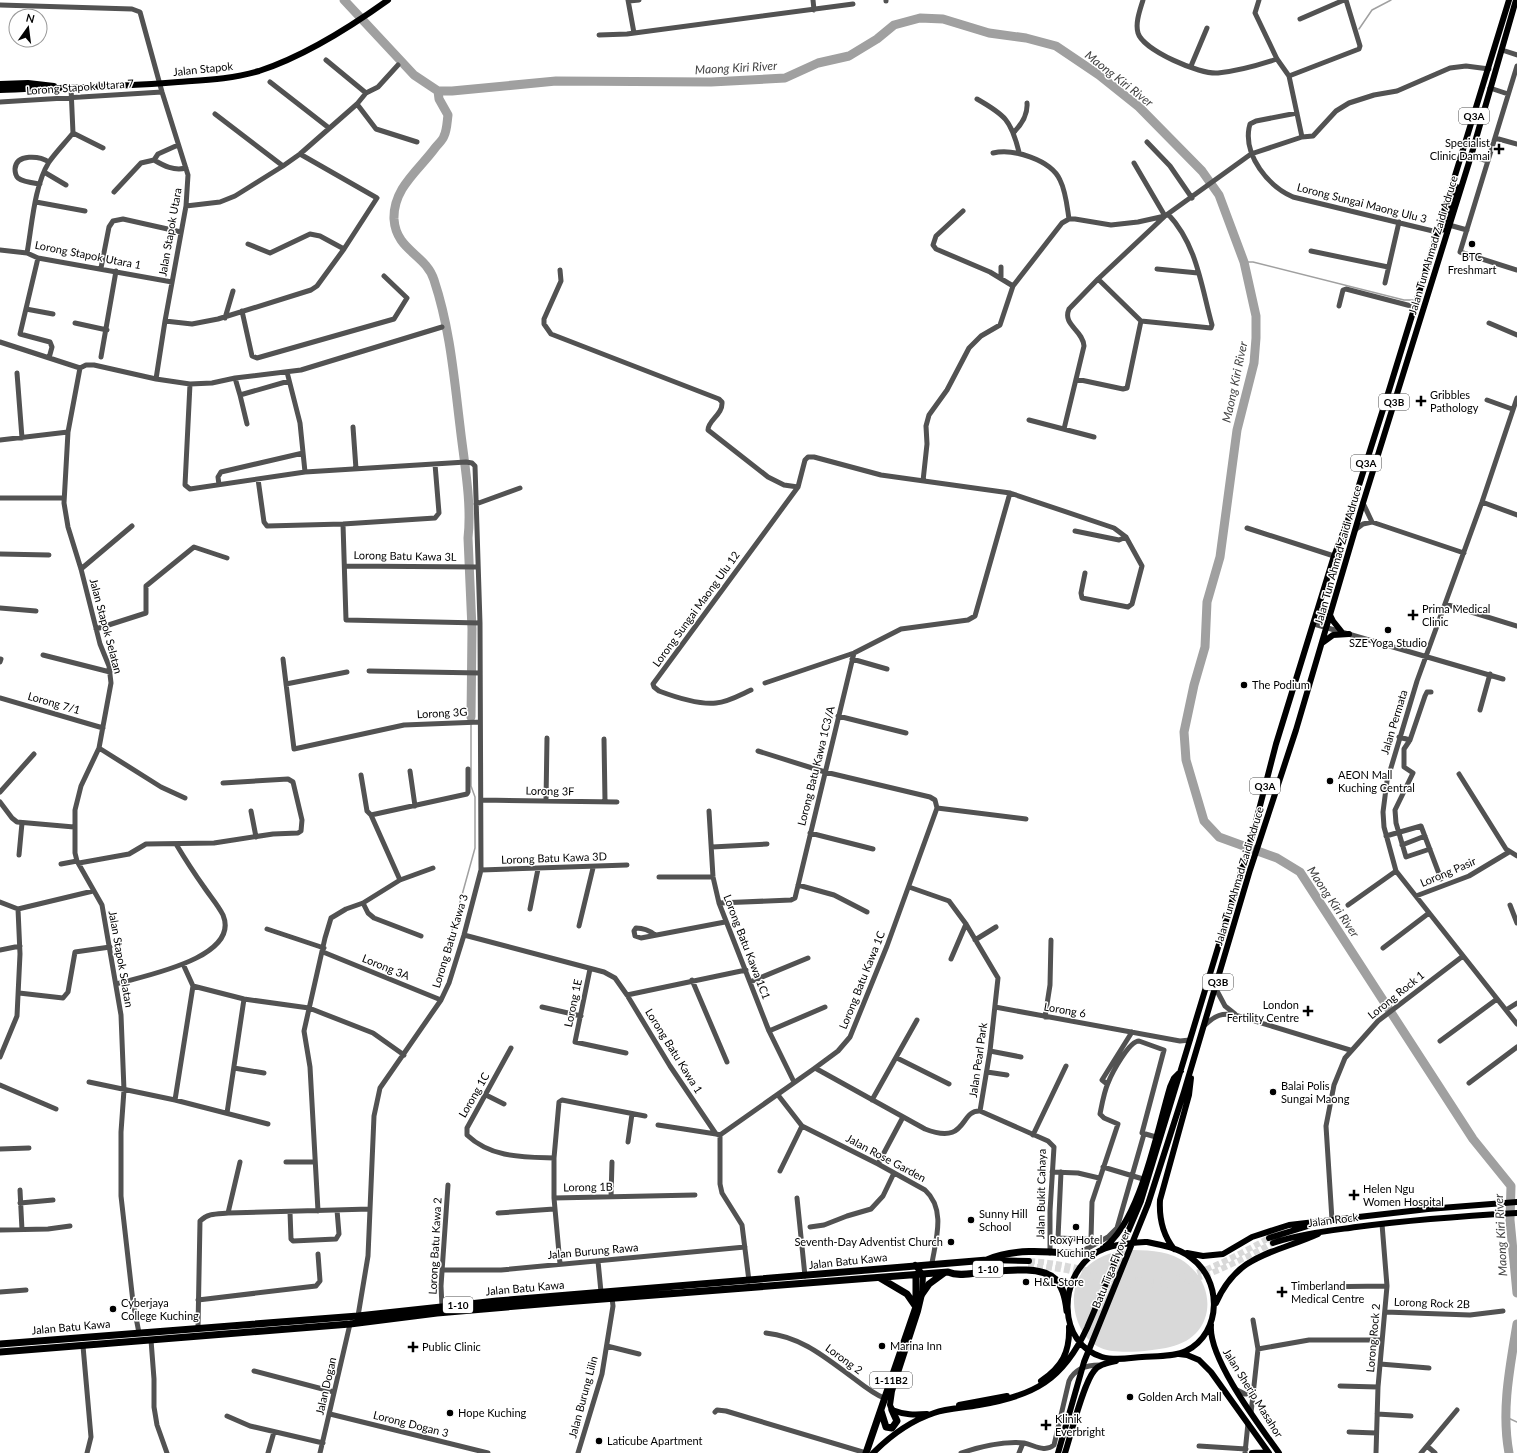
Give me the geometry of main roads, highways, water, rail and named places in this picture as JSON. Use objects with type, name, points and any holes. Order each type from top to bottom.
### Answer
[{"type":"highway","points":[[987,1260],[1013,1253],[1050,1252],[1095,1254]]},
{"type":"highway","name":"Jalan Batu Kawa","points":[[0,1352],[350,1324],[437,1313],[612,1298],[880,1278],[919,1270],[932,1264],[987,1260]]},
{"type":"highway","name":"Jalan Batu Kawa","points":[[0,1344],[358,1316],[601,1292],[805,1276],[919,1270],[948,1272]]},
{"type":"highway","name":"1-11B2","points":[[866,1453],[916,1307],[919,1270]]},
{"type":"highway","points":[[922,1294],[929,1284],[948,1272],[1028,1270],[1042,1272],[1057,1280],[1063,1294],[1067,1311]]},
{"type":"highway","points":[[880,1278],[908,1294],[916,1307]]},
{"type":"highway","points":[[881,1411],[884,1424],[889,1428],[894,1426],[897,1421],[892,1410]]},
{"type":"main road","name":"Jalan Stapok","points":[[0,90],[159,84],[223,79],[258,71],[290,59],[339,32],[388,0]]},
{"type":"main road","name":"Jalan Tun Ahmad Zaidi Adruce","points":[[1176,1089],[1241,868],[1254,829],[1269,768],[1334,556],[1348,520],[1489,69],[1509,0]]},
{"type":"main road","name":"Jalan Tun Ahmad Zaidi Adruce","points":[[1184,1092],[1216,989],[1250,870],[1327,627],[1363,503],[1470,156],[1516,0]]},
{"type":"main road","points":[[0,84],[50,84],[56,87]]},
{"type":"main road","points":[[1437,232],[1442,230],[1464,165],[1470,156]]},
{"type":"main road","points":[[1330,615],[1341,631]]},
{"type":"main road","points":[[1322,643],[1333,635],[1349,634]]},
{"type":"main road","points":[[919,1270],[922,1294],[914,1325],[890,1399],[892,1410],[912,1416],[953,1409],[969,1402],[1009,1395],[1034,1385],[1047,1377],[1059,1364],[1068,1349],[1069,1322],[1067,1311],[1069,1290],[1073,1279],[1081,1266],[1112,1242],[1122,1228],[1143,1179],[1172,1083],[1181,1071]]},
{"type":"main road","points":[[1176,1250],[1162,1226],[1159,1214],[1160,1200],[1189,1095],[1191,1082],[1190,1072]]},
{"type":"main road","name":"Batu Tiga Flyover","points":[[953,1409],[997,1402],[1016,1397],[1050,1379],[1062,1369],[1078,1349],[1141,1201],[1176,1089]]},
{"type":"main road","name":"Batu Tiga Flyover","points":[[1058,1453],[1084,1362],[1148,1204],[1184,1092]]},
{"type":"main road","name":"Jalan Rock","points":[[1176,1250],[1194,1255],[1216,1256],[1223,1254],[1252,1237],[1274,1228],[1428,1209],[1517,1202]]},
{"type":"main road","name":"Jalan Rock","points":[[1332,1220],[1271,1240],[1382,1224],[1517,1213]]},
{"type":"main road","points":[[1065,1453],[1086,1387],[1094,1371],[1100,1365],[1125,1359],[1176,1354],[1186,1351],[1206,1332],[1214,1309],[1229,1279],[1239,1269],[1264,1255],[1323,1232]]},
{"type":"main road","points":[[1095,1254],[1112,1247],[1141,1242],[1176,1250],[1194,1260],[1209,1279],[1215,1298],[1214,1309]]},
{"type":"main road","name":"Jalan Batu Kawa","points":[[948,1272],[1029,1264],[987,1260]]},
{"type":"main road","name":"Jalan Sherip Masahor","points":[[1211,1319],[1211,1338],[1216,1354],[1251,1413],[1279,1453]]},
{"type":"main road","points":[[1069,1322],[1076,1335],[1088,1350],[1108,1358],[1125,1359]]},
{"type":"main road","name":"Jalan Sherip Masahor","points":[[1176,1354],[1187,1355],[1199,1360],[1212,1372],[1268,1452]]},
{"type":"main road","points":[[873,1453],[889,1437],[906,1426],[933,1413]]},
{"type":"main road","points":[[1252,1453],[1268,1452]]},
{"type":"waterway","name":"Maong Kiri River","points":[[344,0],[414,75],[438,91],[556,81],[711,82],[785,78],[818,63],[849,56],[877,39],[894,25],[920,18],[943,19],[989,33],[1026,38],[1056,46],[1099,75],[1139,107],[1202,171],[1219,195],[1244,262],[1256,316],[1256,338],[1254,363],[1237,430],[1220,557],[1207,602],[1205,647],[1194,685],[1184,732],[1186,760],[1204,821],[1219,837],[1277,858],[1300,872],[1473,1139],[1511,1186],[1510,1220],[1517,1293]]},
{"type":"waterway","points":[[1359,29],[1372,10],[1391,0]]},
{"type":"waterway","points":[[438,91],[439,99],[448,115],[445,134],[442,140],[402,189],[395,208],[394,219],[396,230],[405,246],[425,264],[434,280],[444,316],[451,353],[469,511],[468,538],[472,629],[471,717]]},
{"type":"waterway","points":[[1244,262],[1253,262],[1404,300],[1415,300]]},
{"type":"waterway","points":[[449,942],[475,848],[475,797],[471,786],[471,724]]},
{"type":"waterway","name":"Maong Kiri River","points":[[1509,1453],[1506,1421],[1507,1388],[1517,1324]]},
{"type":"waterway","points":[[1506,1417],[1517,1422]]},
{"type":"tunnel","points":[[1029,1261],[1069,1266],[1121,1278],[1152,1281],[1187,1276],[1204,1270],[1238,1255],[1269,1238]]},
{"type":"tunnel","points":[[1028,1267],[1047,1267],[1136,1286],[1155,1286],[1173,1284],[1207,1275],[1273,1243]]},
{"type":"place","name":"Specialist Clinic Damai","points":[[1499,149]]},
{"type":"place","name":"BTC Freshmart","points":[[1472,244]]},
{"type":"place","name":"Gribbles Pathology","points":[[1421,401]]},
{"type":"place","name":"Prima Medical Clinic","points":[[1413,615]]},
{"type":"place","name":"SZE Yoga Studio","points":[[1388,630]]},
{"type":"place","name":"The Podium","points":[[1244,685]]},
{"type":"place","name":"AEON Mall Kuching Central","points":[[1330,781]]},
{"type":"place","name":"London Fertility Centre","points":[[1308,1011]]},
{"type":"place","name":"Balai Polis Sungai Maong","points":[[1273,1092]]},
{"type":"place","name":"Helen Ngu Women Hospital","points":[[1354,1195]]},
{"type":"place","name":"Sunny Hill School","points":[[971,1220]]},
{"type":"place","name":"Roxy Hotel Kuching","points":[[1076,1227]]},
{"type":"place","name":"Seventh-Day Adventist Church","points":[[951,1242]]},
{"type":"place","name":"H&L Store","points":[[1026,1282]]},
{"type":"place","name":"Timberland Medical Centre","points":[[1282,1292]]},
{"type":"place","name":"Cyberjaya College Kuching","points":[[113,1309]]},
{"type":"place","name":"Marina Inn","points":[[882,1346]]},
{"type":"place","name":"Public Clinic","points":[[413,1347]]},
{"type":"place","name":"Golden Arch Mall","points":[[1130,1397]]},
{"type":"place","name":"Hope Kuching","points":[[450,1413]]},
{"type":"place","name":"Klinik Everbright","points":[[1046,1425]]},
{"type":"place","name":"Laticube Apartment","points":[[599,1441]]}]
